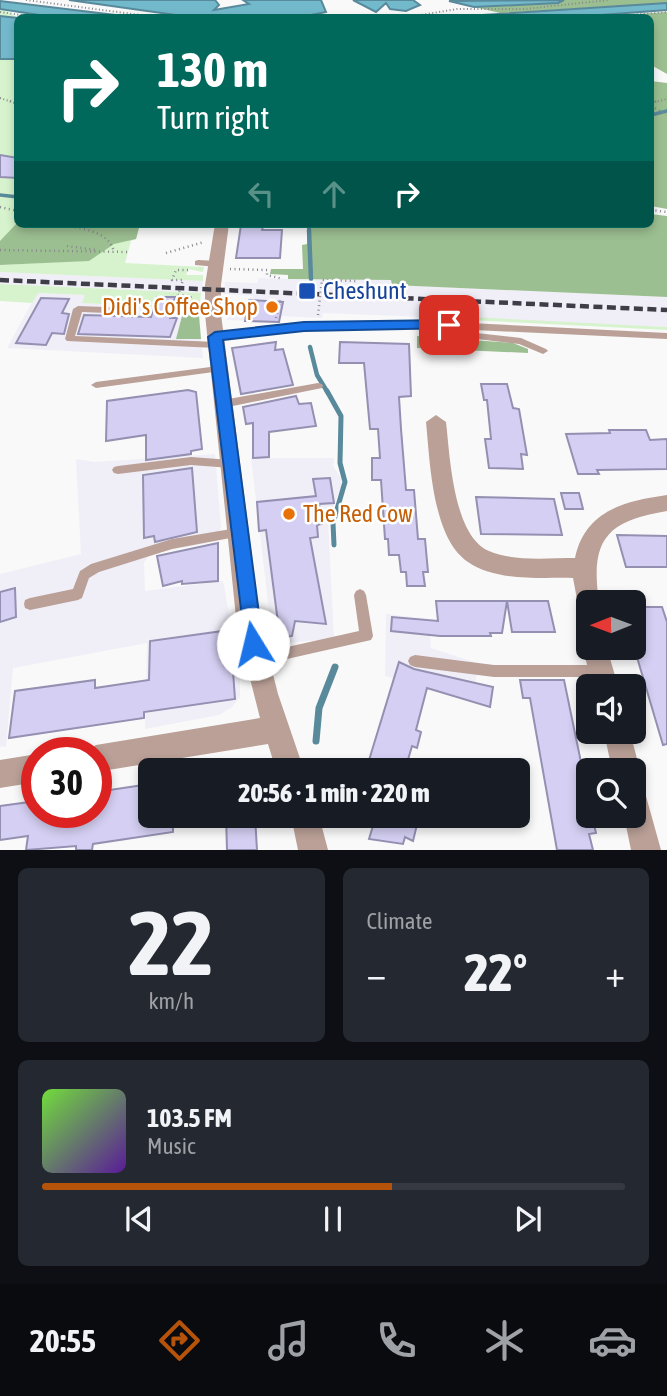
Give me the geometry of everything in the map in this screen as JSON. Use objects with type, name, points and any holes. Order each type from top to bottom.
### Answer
[{"type":"street","points":[[222,228],[220,267],[212,299],[237,533],[256,660],[286,758]]},
{"type":"street","points":[[436,422],[445,492],[454,526],[475,555],[506,564],[583,568]]},
{"type":"street","points":[[586,590],[583,568],[592,535],[609,516],[640,506],[667,503]]},
{"type":"street","points":[[112,756],[276,729]]},
{"type":"street","points":[[0,774],[21,771]]},
{"type":"street","points":[[308,828],[313,850]]},
{"type":"street","points":[[641,828],[646,850]]},
{"type":"lane","points":[[198,263],[220,267]]},
{"type":"lane","points":[[132,311],[78,309],[70,339],[215,341],[304,326],[449,325],[667,336]]},
{"type":"lane","points":[[408,327],[521,341],[543,351]]},
{"type":"lane","points":[[96,385],[218,369]]},
{"type":"lane","points":[[223,404],[318,386]]},
{"type":"lane","points":[[118,470],[191,461],[231,464]]},
{"type":"lane","points":[[30,604],[78,594],[84,575],[95,568],[172,544],[237,533]]},
{"type":"lane","points":[[256,660],[366,636],[360,595]]},
{"type":"lane","points":[[415,661],[494,671],[601,668]]},
{"type":"path","points":[[26,0],[133,14]]},
{"type":"path","points":[[427,14],[457,9],[524,9],[609,0]]},
{"type":"path","points":[[641,14],[667,12]]},
{"type":"path","points":[[77,228],[102,235],[115,248],[114,253]]},
{"type":"path","points":[[166,253],[198,245],[221,228]]},
{"type":"path","points":[[67,246],[114,253]]},
{"type":"path","points":[[0,250],[128,252]]},
{"type":"path","points":[[220,267],[267,270],[267,275],[281,276],[283,279]]},
{"type":"path","points":[[187,270],[176,270],[172,280],[183,280],[177,295],[191,296],[189,303],[199,304]]},
{"type":"path","points":[[318,316],[322,280],[358,281]]},
{"type":"path","points":[[275,323],[279,300]]},
{"type":"shaded area","points":[[0,272],[203,281],[201,293],[0,284]]},
{"type":"shaded area","points":[[315,277],[392,280],[392,285],[667,297],[667,327],[323,313],[322,318],[280,316],[279,322],[227,320],[229,309],[254,296],[224,294],[225,282],[257,283],[259,278],[314,280]]},
{"type":"shaded area","points":[[37,293],[86,295],[83,303],[178,308],[183,312],[176,339],[201,339],[203,358],[7,348]]},
{"type":"shaded area","points":[[215,454],[221,527],[217,541],[150,554],[144,562],[145,591],[223,581],[240,672],[240,697],[232,707],[219,715],[145,729],[147,643],[13,668],[6,747],[0,746],[0,574],[81,554],[76,459],[95,462]]},
{"type":"shaded area","points":[[251,458],[334,458],[333,466],[342,485],[328,519],[334,639],[273,644]]},
{"type":"shaded area","points":[[386,614],[429,619],[431,648],[480,664],[470,701],[385,676]]},
{"type":"green space","points":[[564,0],[667,0],[667,3],[500,13],[474,7],[558,3]]},
{"type":"green space","points":[[0,7],[14,16],[14,228],[139,228],[136,239],[131,241],[125,263],[204,267],[203,272],[188,269],[186,275],[203,275],[203,281],[0,272],[0,265],[81,261],[0,257]]},
{"type":"green space","points":[[667,12],[667,74],[654,67],[654,14],[639,14]]},
{"type":"green space","points":[[654,81],[667,83],[667,209],[654,207]]},
{"type":"green space","points":[[654,214],[667,216],[667,297],[392,285],[391,280],[288,279],[288,275],[270,274],[271,269],[303,269],[302,245],[307,244],[307,228],[654,228]]},
{"type":"green space","points":[[14,226],[139,228],[136,239],[114,244],[89,261],[0,265],[0,241]]},
{"type":"green space","points":[[0,284],[201,293],[199,315],[178,308],[82,303],[85,295],[38,293],[32,303],[0,301]]},
{"type":"green space","points":[[183,312],[199,315],[201,339],[176,339]]},
{"type":"green space","points":[[470,317],[667,327],[667,330],[470,320]]},
{"type":"green space","points":[[417,336],[513,343],[528,349],[528,353],[417,348]]},
{"type":"water","points":[[69,0],[215,0],[219,5],[214,10],[249,4],[243,0],[321,0],[326,12],[316,14],[169,14]]},
{"type":"water","points":[[353,0],[413,0],[420,5],[406,11],[390,9],[386,3],[376,12]]},
{"type":"water","points":[[564,0],[558,3],[474,7],[449,1]]},
{"type":"water","points":[[0,1],[107,14],[33,14],[0,9]]},
{"type":"water","points":[[667,3],[667,10],[614,14],[496,14]]},
{"type":"water","points":[[0,16],[14,18],[14,59],[0,59]]},
{"type":"building","points":[[0,155],[14,157],[14,178],[0,177]]},
{"type":"building","points":[[241,228],[282,230],[280,258],[236,258]]},
{"type":"building","points":[[157,297],[175,297],[170,318],[177,318],[170,337],[78,334],[84,315],[151,317]]},
{"type":"building","points":[[41,298],[69,299],[62,313],[69,314],[64,334],[52,333],[46,345],[16,343]]},
{"type":"building","points":[[249,300],[283,302],[279,322],[245,321]]},
{"type":"building","points":[[276,342],[275,350],[283,349],[293,385],[241,394],[232,348]]},
{"type":"building","points":[[340,342],[409,344],[411,396],[399,397],[401,429],[406,490],[414,490],[418,539],[425,539],[428,572],[423,572],[425,586],[407,586],[406,572],[401,572],[399,555],[389,555],[388,539],[385,539],[381,480],[372,480],[372,458],[380,458],[378,429],[370,429],[364,363],[339,363]]},
{"type":"building","points":[[481,384],[507,384],[513,408],[519,409],[527,455],[521,454],[523,469],[489,468],[485,439],[491,439],[487,400],[484,400]]},
{"type":"building","points":[[188,390],[196,392],[202,449],[191,451],[191,454],[146,460],[146,435],[106,441],[107,401]]},
{"type":"building","points":[[296,396],[299,404],[311,403],[316,426],[269,432],[269,457],[253,458],[253,423],[246,424],[243,407]]},
{"type":"building","points":[[609,430],[646,430],[650,440],[667,439],[667,469],[597,470],[599,474],[578,474],[566,434],[610,433]]},
{"type":"building","points":[[192,468],[197,532],[155,542],[154,536],[144,538],[143,475]]},
{"type":"building","points":[[330,478],[334,503],[319,504],[322,524],[317,525],[318,537],[310,538],[326,624],[295,621],[292,636],[280,638],[266,530],[259,531],[257,502],[316,496],[313,479]]},
{"type":"building","points":[[561,493],[579,493],[583,509],[565,509]]},
{"type":"building","points":[[476,497],[554,499],[562,535],[481,534]]},
{"type":"building","points":[[617,535],[667,536],[667,567],[626,567]]},
{"type":"building","points":[[218,543],[218,581],[182,584],[182,581],[163,586],[157,556]]},
{"type":"building","points":[[15,588],[16,617],[0,622],[0,592]]},
{"type":"building","points":[[436,601],[507,601],[502,633],[490,633],[491,636],[440,636],[391,631],[392,617],[438,621]]},
{"type":"building","points":[[507,601],[548,601],[555,632],[512,632]]},
{"type":"building","points":[[646,607],[662,607],[667,622],[667,744],[663,745],[646,688],[646,674],[642,674],[638,660],[646,660]]},
{"type":"building","points":[[230,630],[235,699],[144,712],[144,718],[9,738],[15,691],[95,680],[95,688],[149,680],[150,641]]},
{"type":"building","points":[[399,662],[414,669],[493,687],[490,707],[427,688],[416,730],[421,732],[417,748],[412,746],[408,758],[370,758]]},
{"type":"building","points":[[520,680],[564,680],[580,758],[576,758],[576,828],[595,828],[596,833],[589,834],[593,850],[557,850],[530,698],[523,698]]},
{"type":"building","points":[[138,786],[138,828],[173,828],[173,832],[93,844],[92,850],[76,850],[76,846],[26,850],[28,836],[0,840],[0,806],[21,803],[21,828],[112,828],[112,790]]},
{"type":"building","points":[[226,828],[256,828],[257,850],[227,850]]},
{"type":"building","points":[[372,828],[416,828],[413,841],[405,837],[403,844],[369,839]]},
{"type":"waterway","points":[[654,114],[667,111]]},
{"type":"waterway","points":[[0,195],[14,197]]},
{"type":"waterway","points":[[309,230],[311,279]]},
{"type":"waterway","points":[[310,347],[317,375],[328,393]]},
{"type":"waterway","points":[[327,391],[341,416],[340,463],[345,482],[333,523],[334,545]]},
{"type":"waterway","points":[[316,741],[319,708],[335,667]]},
{"type":"railway","points":[[0,280],[667,310]]},
{"type":"place","name":"Cheshunt","points":[[307,291]]},
{"type":"place","name":"Didi's Coffee Shop","points":[[272,307]]},
{"type":"place","name":"The Red Cow","points":[[289,514]]},
{"type":"route","points":[[253,644],[238,542],[215,337],[304,326],[449,325]]}]
